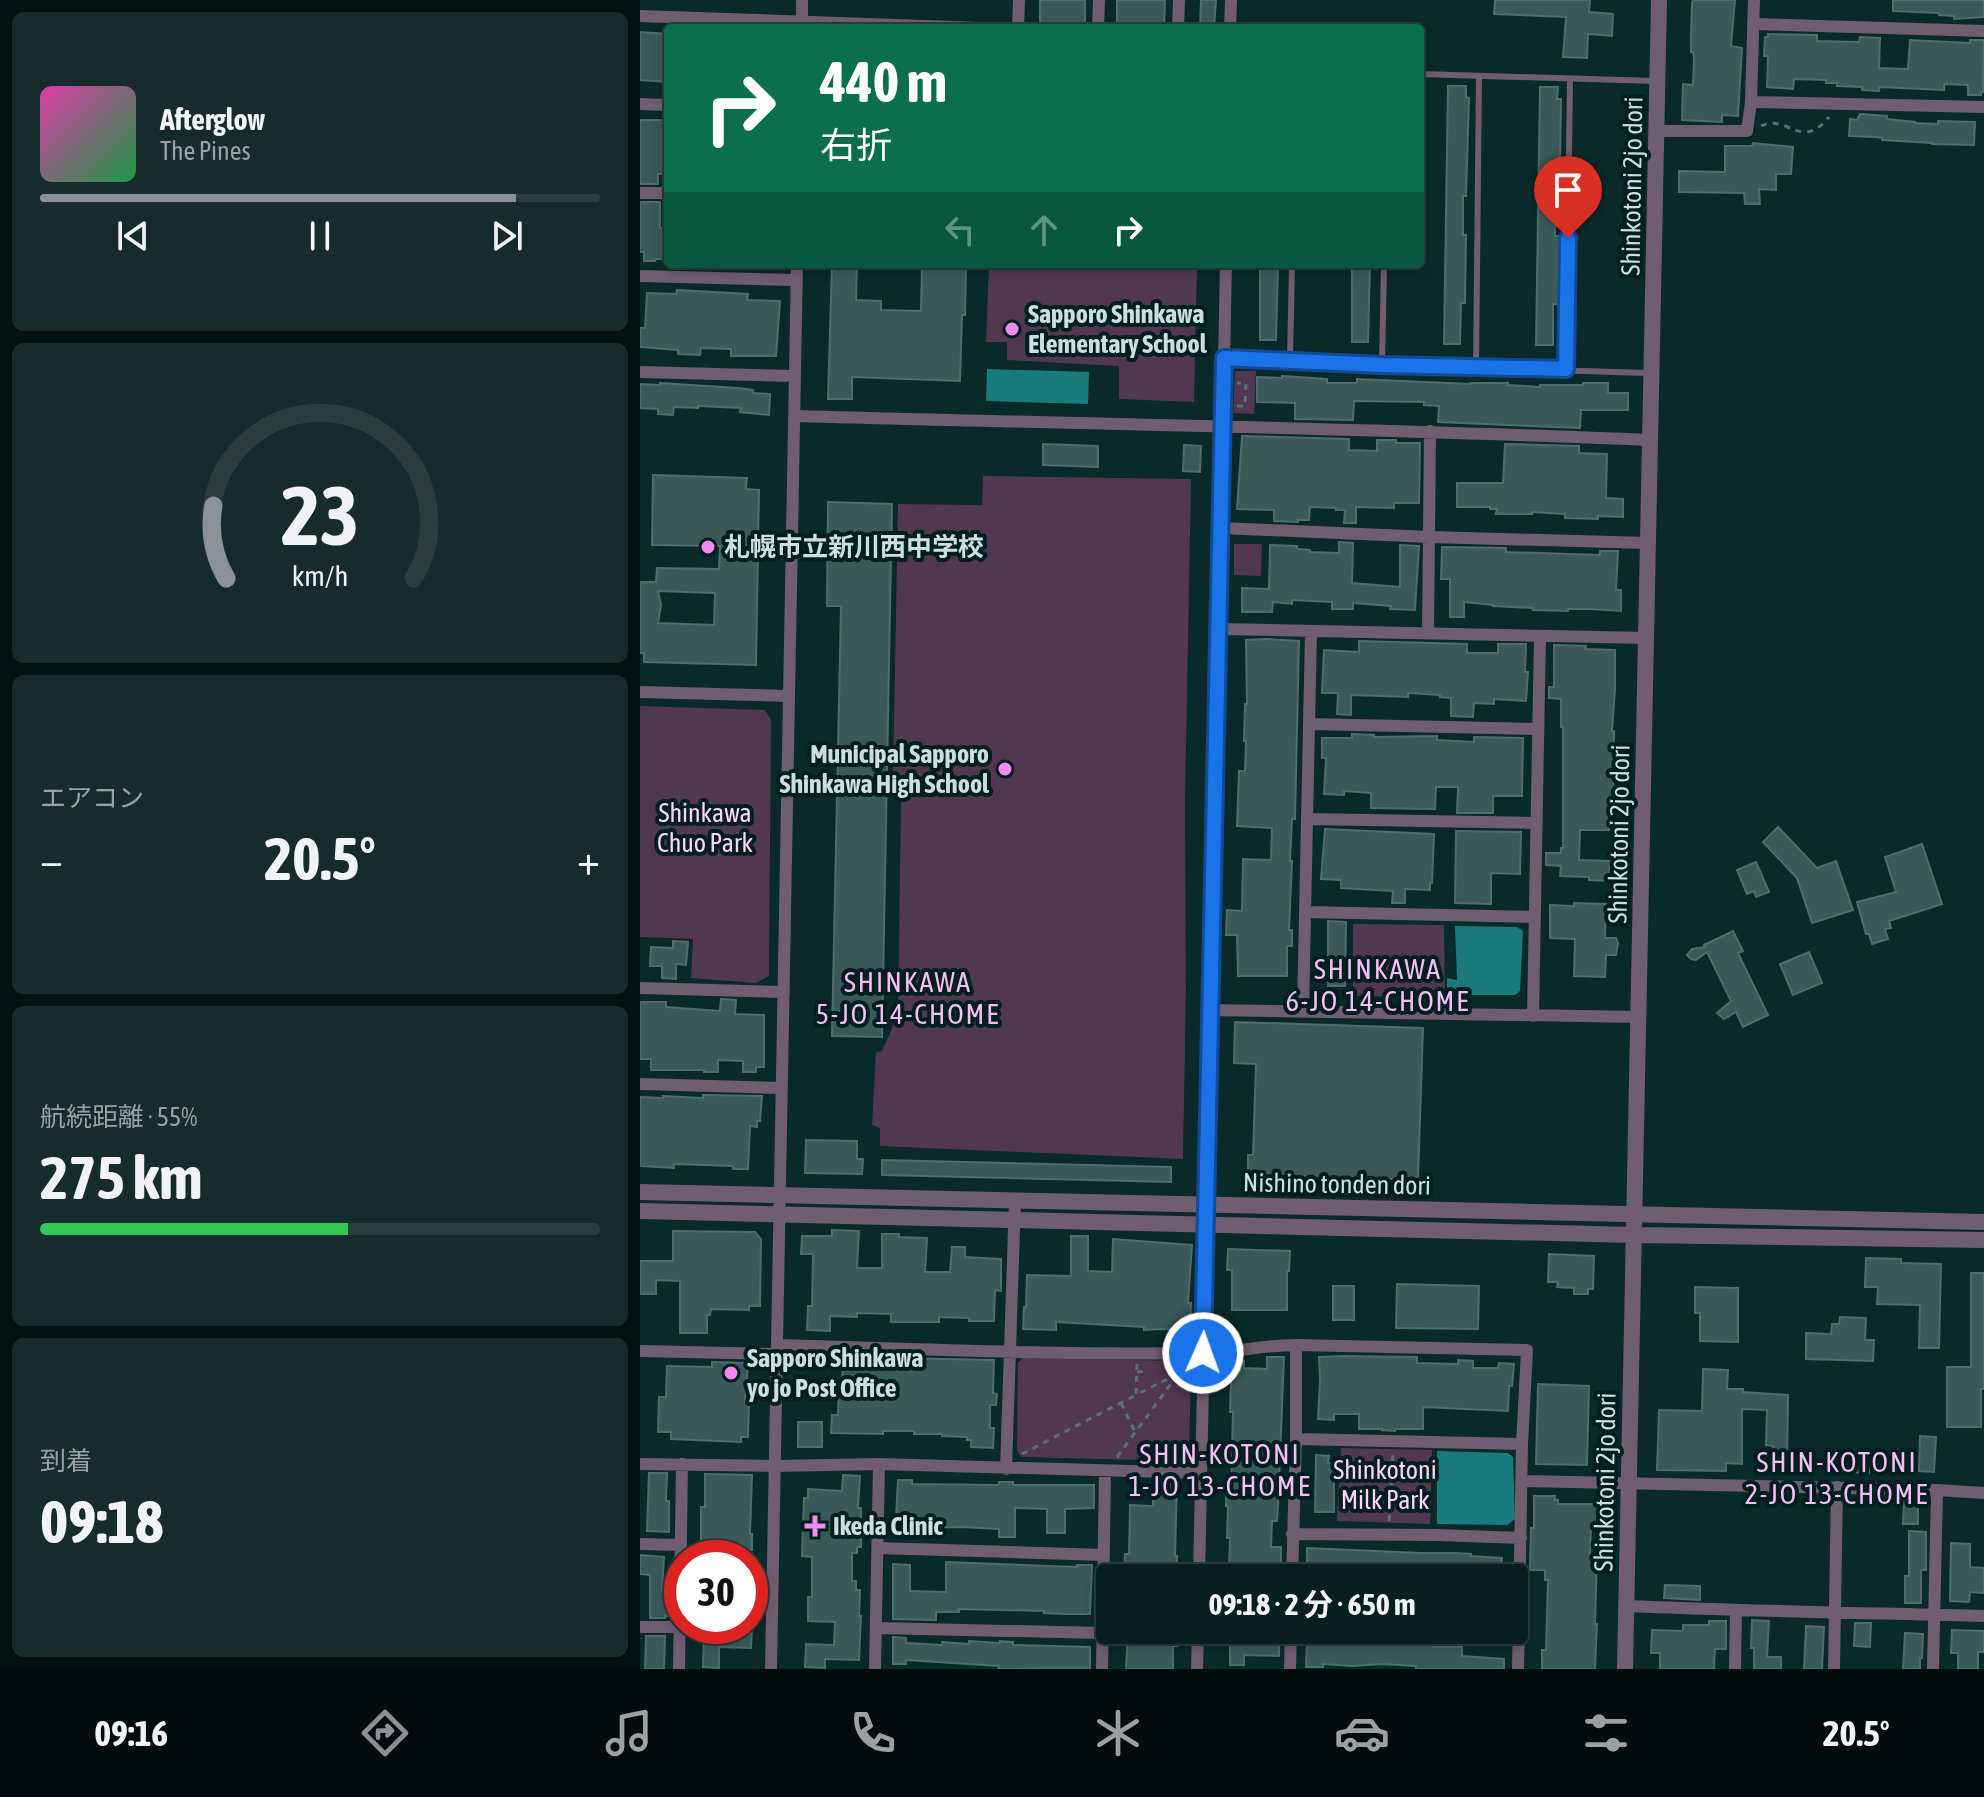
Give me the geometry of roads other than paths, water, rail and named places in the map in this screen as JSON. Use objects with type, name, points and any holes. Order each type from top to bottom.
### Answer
[{"type":"street","points":[[802,0],[802,24]]},
{"type":"street","points":[[1018,24],[1019,0]]},
{"type":"street","points":[[1098,24],[1099,0]]},
{"type":"street","points":[[1178,24],[1179,0]]},
{"type":"street","points":[[1230,24],[1231,0]]},
{"type":"street","name":"Shinkotoni 2jo dori","points":[[1625,1669],[1659,0]]},
{"type":"street","points":[[1657,131],[1747,131],[1751,102],[1754,0]]},
{"type":"street","points":[[640,16],[784,24]]},
{"type":"street","points":[[1753,24],[1984,31]]},
{"type":"street","points":[[1751,102],[1984,107]]},
{"type":"street","points":[[640,104],[664,105]]},
{"type":"street","points":[[640,193],[664,193]]},
{"type":"street","points":[[771,1669],[797,268]]},
{"type":"street","points":[[1199,1564],[1226,268]]},
{"type":"street","points":[[640,276],[796,280]]},
{"type":"street","points":[[640,372],[795,376]]},
{"type":"street","points":[[794,416],[1430,431],[1651,440]]},
{"type":"street","points":[[1428,633],[1430,431]]},
{"type":"street","points":[[1221,528],[1648,543]]},
{"type":"street","points":[[1219,629],[1647,638]]},
{"type":"street","points":[[1303,1011],[1311,631]]},
{"type":"street","points":[[1533,1016],[1540,636]]},
{"type":"street","points":[[640,692],[788,696]]},
{"type":"street","points":[[1309,724],[1538,729]]},
{"type":"street","points":[[1307,819],[1536,823]]},
{"type":"street","points":[[1306,912],[1534,917]]},
{"type":"street","points":[[640,988],[784,992]]},
{"type":"street","points":[[1211,1010],[1639,1017]]},
{"type":"street","points":[[640,1084],[782,1088]]},
{"type":"street","name":"Nishino tonden dori","points":[[640,1192],[1984,1222]]},
{"type":"street","points":[[1006,1469],[1015,1200]]},
{"type":"street","name":"Nishino tonden dori","points":[[640,1211],[1634,1235],[1984,1240]]},
{"type":"street","points":[[640,1351],[778,1349],[1203,1353],[1279,1345],[1527,1350],[1520,1564]]},
{"type":"street","points":[[1292,1564],[1296,1345]]},
{"type":"street","points":[[1296,1439],[1522,1444]]},
{"type":"street","points":[[640,1464],[879,1464],[1006,1469],[1109,1466],[1201,1473]]},
{"type":"street","points":[[681,1540],[682,1464]]},
{"type":"street","points":[[875,1669],[879,1464]]},
{"type":"street","points":[[1104,1564],[1109,1466]]},
{"type":"street","points":[[1522,1481],[1984,1493]]},
{"type":"street","points":[[1834,1669],[1837,1487]]},
{"type":"street","points":[[1933,1669],[1937,1490]]},
{"type":"street","points":[[1292,1534],[1521,1538]]},
{"type":"street","points":[[640,1544],[664,1545]]},
{"type":"street","points":[[878,1548],[1104,1555]]},
{"type":"street","points":[[1626,1606],[1984,1616]]},
{"type":"street","points":[[1735,1669],[1736,1610]]},
{"type":"street","points":[[640,1627],[664,1627]]},
{"type":"street","points":[[876,1628],[1096,1633]]},
{"type":"street","points":[[679,1669],[680,1644]]},
{"type":"street","points":[[1102,1669],[1103,1644]]},
{"type":"street","points":[[1197,1669],[1198,1644]]},
{"type":"street","points":[[1290,1669],[1291,1644]]},
{"type":"street","points":[[1518,1669],[1519,1644]]},
{"type":"lane","points":[[1424,74],[1658,81]]},
{"type":"lane","points":[[1476,367],[1479,76]]},
{"type":"lane","points":[[1566,369],[1570,79]]},
{"type":"lane","points":[[1290,360],[1292,268]]},
{"type":"lane","points":[[1382,365],[1384,268]]},
{"type":"lane","points":[[1224,358],[1652,373]]},
{"type":"water","points":[[987,369],[1089,372],[1088,404],[986,401]]},
{"type":"water","points":[[1455,926],[1517,927],[1523,931],[1520,991],[1515,995],[1447,995],[1447,978],[1457,980]]},
{"type":"water","points":[[1437,1451],[1508,1453],[1513,1457],[1515,1519],[1507,1525],[1437,1524]]},
{"type":"place","name":"Sapporo Shinkawa Elementary School","points":[[1012,329]]},
{"type":"place","name":"札幌市立新川西中学校","points":[[708,547]]},
{"type":"place","name":"Municipal Sapporo Shinkawa High School","points":[[1005,769]]},
{"type":"place","name":"Sapporo Shinkawa yo jo Post Office","points":[[731,1373]]},
{"type":"place","name":"Ikeda Clinic","points":[[815,1526]]},
{"type":"district","name":"SHINKAWA 6-JO 14-CHOME","points":[[1378,985]]},
{"type":"district","name":"SHINKAWA 5-JO 14-CHOME","points":[[908,998]]},
{"type":"district","name":"SHIN-KOTONI 1-JO 13-CHOME","points":[[1220,1470]]},
{"type":"district","name":"SHIN-KOTONI 2-JO 13-CHOME","points":[[1837,1478]]},
{"type":"park label","name":"Shinkawa Chuo Park","points":[[705,828]]},
{"type":"park label","name":"Shinkotoni Milk Park","points":[[1385,1485]]}]
